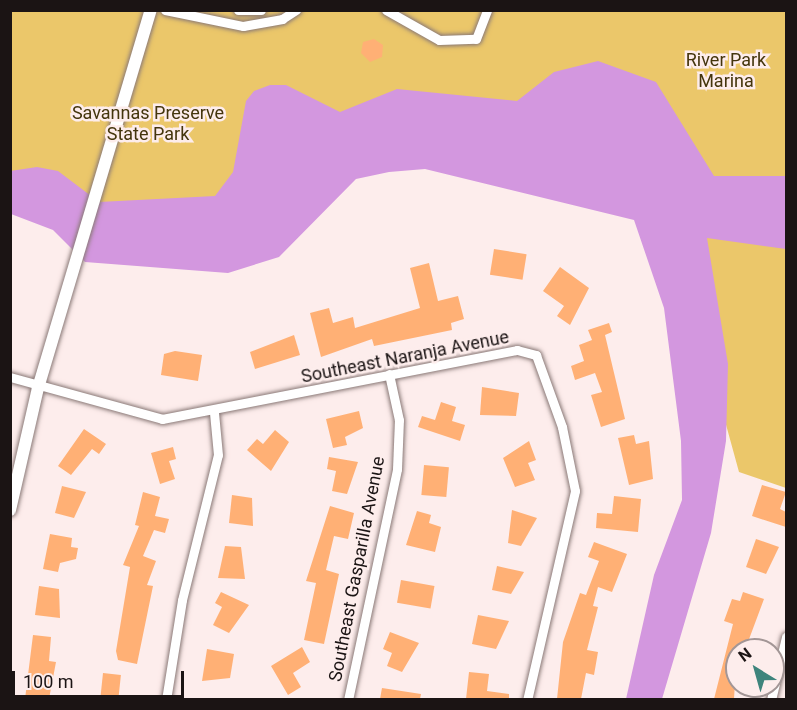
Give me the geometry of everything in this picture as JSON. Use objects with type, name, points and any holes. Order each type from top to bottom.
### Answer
[{"type":"main road","points":[[10,510],[38,388],[101,184],[151,10]]},
{"type":"street","points":[[165,10],[211,15],[243,26],[282,20],[296,10]]},
{"type":"street","points":[[238,10],[261,10]]},
{"type":"street","points":[[386,10],[439,40],[476,39],[487,10]]},
{"type":"street","name":"Southeast Naranja Avenue","points":[[10,377],[38,388],[162,419],[214,412],[389,374],[517,350],[536,355],[562,427],[575,491],[527,699]]},
{"type":"street","name":"Southeast Gasparilla Avenue","points":[[348,699],[397,470],[399,420],[389,374]]},
{"type":"street","points":[[166,699],[182,600],[218,455],[214,412]]},
{"type":"street","points":[[771,699],[786,637]]},
{"type":"green space","name":"Savannas Preserve State Park","points":[[11,11],[786,11],[786,488],[739,472],[657,173],[422,126],[127,241],[11,187]]},
{"type":"shaded area","points":[[598,61],[656,82],[714,176],[786,176],[786,249],[707,238],[728,364],[726,441],[711,533],[662,699],[626,699],[654,575],[682,500],[681,441],[664,308],[634,220],[425,169],[389,172],[356,179],[279,257],[228,273],[85,262],[53,230],[11,214],[10,171],[37,167],[58,171],[99,202],[215,196],[233,172],[246,101],[254,91],[270,85],[286,85],[340,112],[397,89],[517,101],[554,72]]},
{"type":"building","points":[[374,39],[383,45],[382,57],[370,62],[361,53],[363,42]]},
{"type":"building","points":[[494,249],[527,254],[523,280],[490,275]]},
{"type":"building","points":[[429,263],[438,301],[458,296],[464,319],[451,323],[452,330],[374,346],[372,339],[321,357],[310,313],[329,308],[333,323],[353,317],[355,328],[420,308],[410,268]]},
{"type":"building","points":[[560,267],[589,288],[570,325],[557,316],[564,306],[543,291]]},
{"type":"building","points":[[609,323],[612,332],[605,335],[625,419],[601,427],[591,395],[602,392],[595,373],[575,380],[571,366],[584,361],[579,345],[592,340],[588,330]]},
{"type":"building","points":[[294,335],[300,355],[255,369],[250,352]]},
{"type":"building","points":[[175,351],[202,355],[198,381],[161,375],[164,354]]},
{"type":"building","points":[[482,387],[519,393],[516,416],[480,415]]},
{"type":"building","points":[[441,402],[456,407],[452,421],[465,425],[460,441],[418,427],[422,416],[435,420]]},
{"type":"building","points":[[359,411],[363,428],[345,437],[347,445],[333,448],[326,419]]},
{"type":"building","points":[[84,429],[106,444],[99,454],[92,449],[71,475],[58,466]]},
{"type":"building","points":[[275,430],[289,442],[271,471],[247,450],[257,439],[263,444]]},
{"type":"building","points":[[634,435],[636,444],[649,441],[653,479],[629,485],[618,438]]},
{"type":"building","points":[[529,441],[536,460],[528,463],[535,480],[515,487],[503,458]]},
{"type":"building","points":[[173,447],[176,459],[169,461],[175,479],[160,484],[151,453]]},
{"type":"building","points":[[329,457],[358,462],[347,494],[332,491],[336,471],[327,469]]},
{"type":"building","points":[[424,465],[449,467],[446,497],[421,495]]},
{"type":"building","points":[[762,485],[786,492],[780,509],[786,512],[786,527],[752,516]]},
{"type":"building","points":[[62,486],[86,492],[74,518],[55,513]]},
{"type":"building","points":[[143,492],[160,497],[155,516],[169,519],[165,533],[154,530],[143,556],[156,561],[147,585],[153,586],[137,664],[118,660],[116,651],[130,567],[123,565],[139,526],[135,525]]},
{"type":"building","points":[[232,495],[252,498],[253,526],[229,523]]},
{"type":"building","points":[[614,496],[641,499],[638,532],[596,528],[597,513],[612,514]]},
{"type":"building","points":[[330,506],[354,513],[348,539],[334,536],[326,570],[339,574],[324,644],[304,640],[316,583],[306,581]]},
{"type":"building","points":[[512,510],[537,518],[521,546],[508,543]]},
{"type":"building","points":[[417,511],[431,515],[429,523],[441,527],[435,552],[406,545]]},
{"type":"building","points":[[50,534],[72,538],[71,547],[78,548],[76,559],[60,563],[58,572],[43,569]]},
{"type":"building","points":[[756,539],[779,547],[766,574],[746,567]]},
{"type":"building","points":[[594,542],[627,554],[612,592],[598,587],[593,606],[598,607],[587,650],[598,652],[594,675],[586,673],[581,699],[557,699],[563,642],[580,593],[586,595],[599,561],[588,557]]},
{"type":"building","points":[[225,546],[241,547],[245,579],[218,578]]},
{"type":"building","points":[[497,566],[524,572],[511,594],[492,590]]},
{"type":"building","points":[[401,580],[434,586],[430,609],[397,603]]},
{"type":"building","points":[[39,586],[59,589],[60,618],[35,615]]},
{"type":"building","points":[[221,592],[249,605],[229,633],[213,625],[222,607],[215,603]]},
{"type":"building","points":[[743,592],[764,599],[749,638],[729,638],[733,624],[724,621],[732,599],[740,601]]},
{"type":"building","points":[[478,615],[509,621],[496,649],[472,644]]},
{"type":"building","points":[[390,632],[419,643],[402,672],[387,666],[392,653],[383,649]]},
{"type":"building","points":[[33,635],[51,637],[49,661],[56,662],[49,699],[25,699]]},
{"type":"building","points":[[302,647],[310,662],[293,673],[301,687],[288,695],[271,666]]},
{"type":"building","points":[[207,649],[234,654],[230,678],[202,681]]},
{"type":"building","points":[[725,656],[725,698],[734,699],[714,699]]},
{"type":"building","points":[[469,672],[489,674],[487,691],[509,694],[509,699],[466,699]]},
{"type":"building","points":[[103,673],[121,675],[118,700],[100,699]]},
{"type":"building","points":[[382,688],[421,694],[420,699],[380,699]]},
{"type":"park label","name":"River Park Marina","points":[[726,71]]}]
